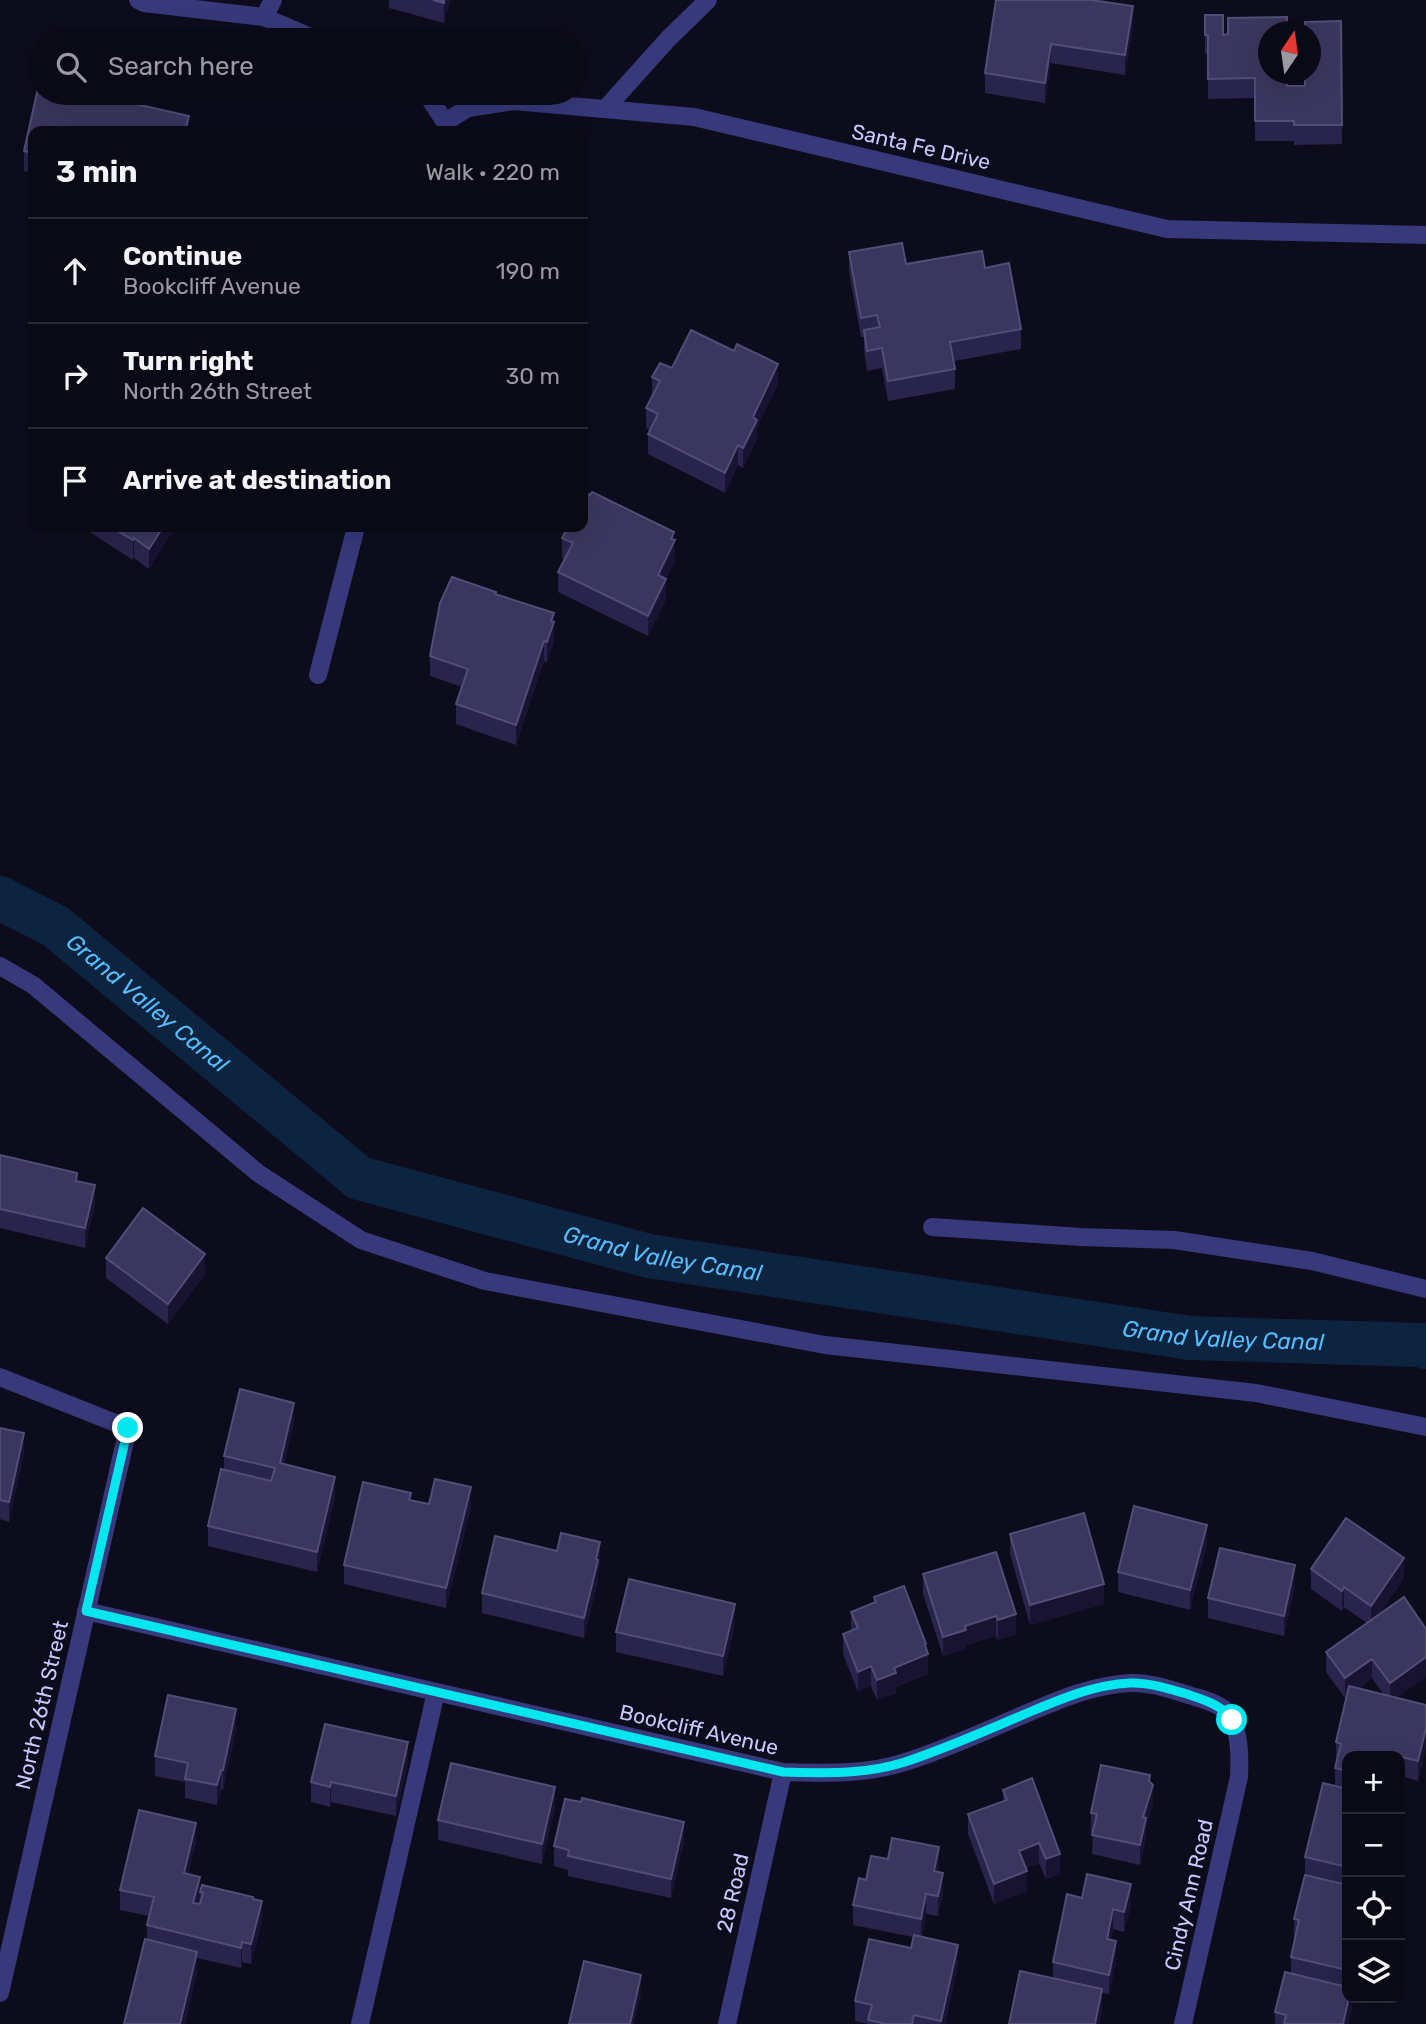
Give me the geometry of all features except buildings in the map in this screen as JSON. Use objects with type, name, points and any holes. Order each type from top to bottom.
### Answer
[{"type":"street","points":[[138,0],[144,3],[264,17],[289,28]]},
{"type":"street","points":[[264,17],[273,0]]},
{"type":"street","points":[[606,108],[668,38],[708,0]]},
{"type":"street","name":"Santa Fe Drive","points":[[433,105],[445,126]]},
{"type":"street","name":"Santa Fe Drive","points":[[447,126],[468,108],[488,105]]},
{"type":"street","name":"Santa Fe Drive","points":[[567,105],[694,117],[1167,229],[1426,235]]},
{"type":"street","points":[[318,675],[355,532]]},
{"type":"street","points":[[0,966],[33,985],[258,1173],[361,1240],[485,1281],[825,1345],[1256,1393],[1426,1427]]},
{"type":"street","points":[[932,1227],[1174,1240],[1312,1261],[1426,1289]]},
{"type":"street","name":"North 26th Street","points":[[0,1377],[128,1428],[0,1993]]},
{"type":"street","name":"Bookcliff Avenue","points":[[86,1611],[783,1772],[843,1774],[902,1763],[1066,1696],[1099,1687],[1131,1683],[1167,1688],[1225,1709],[1232,1720],[1240,1752],[1239,1777]]},
{"type":"street","points":[[360,2024],[436,1692]]},
{"type":"street","name":"28 Road","points":[[727,2024],[783,1772]]},
{"type":"street","name":"Cindy Ann Road","points":[[1183,2024],[1239,1777]]},
{"type":"waterway","name":"Grand Valley Canal","points":[[0,898],[55,926],[359,1178],[649,1256],[1190,1338],[1426,1347]]},
{"type":"route","points":[[128,1428],[86,1611],[783,1772],[843,1774],[902,1763],[1066,1696],[1099,1687],[1131,1683],[1167,1688],[1203,1699],[1225,1709],[1232,1720]]}]
